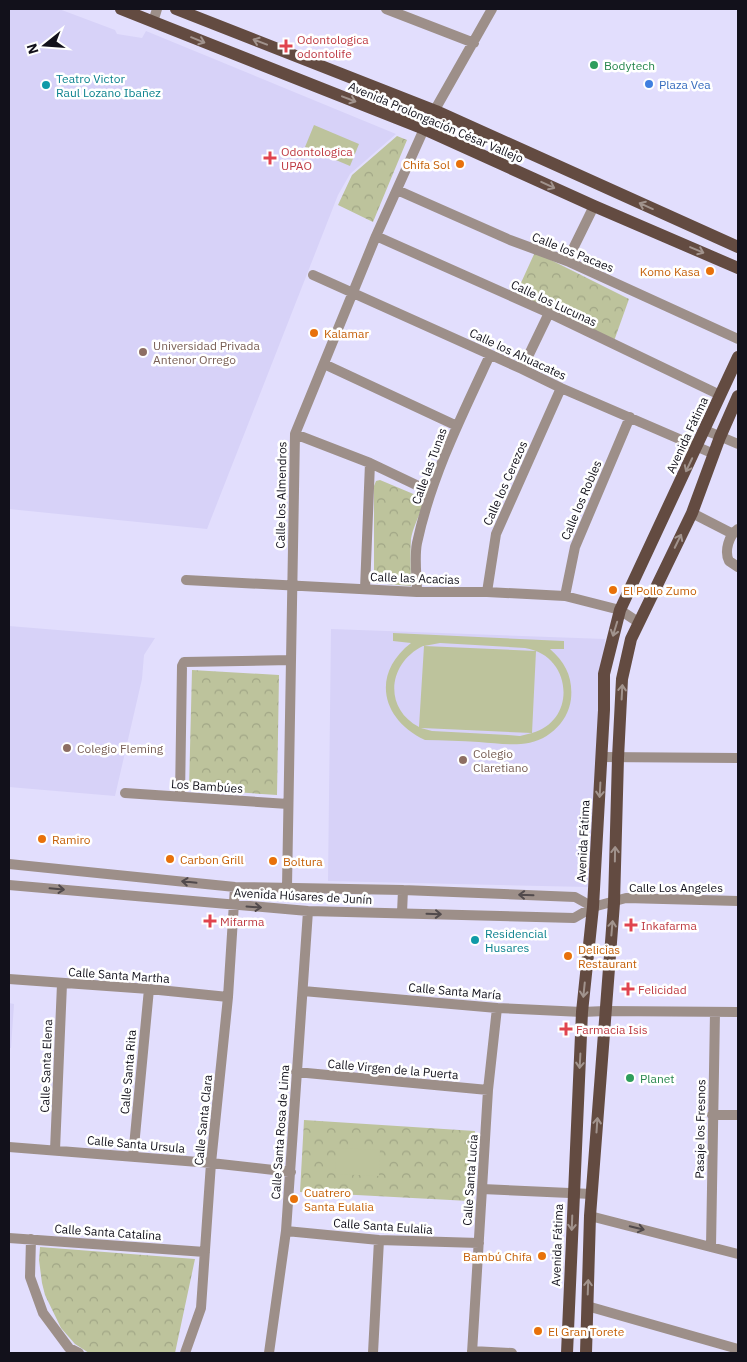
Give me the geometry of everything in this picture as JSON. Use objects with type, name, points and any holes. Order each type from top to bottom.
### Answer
[{"type":"main road","name":"Avenida Prolongación César Vallejo","points":[[120,9],[424,129],[594,206],[738,268]]},
{"type":"main road","name":"Avenida Prolongación César Vallejo","points":[[176,9],[436,111],[733,245]]},
{"type":"main road","points":[[457,143],[464,140],[483,150],[488,150],[495,146],[499,139]]},
{"type":"main road","points":[[516,170],[515,157],[527,153]]},
{"type":"main road","points":[[720,260],[726,258],[733,245]]},
{"type":"main road","name":"Avenida Fátima","points":[[566,1353],[582,1012],[594,907],[602,757],[604,674],[620,610],[738,357]]},
{"type":"main road","points":[[586,1353],[590,1216],[614,903],[622,679],[630,638],[692,513],[720,437],[738,396]]},
{"type":"street","points":[[152,22],[157,9]]},
{"type":"street","points":[[386,9],[474,43]]},
{"type":"street","name":"Calle los Almendros","points":[[287,887],[295,434],[376,236],[424,129],[436,111],[492,9]]},
{"type":"street","name":"Calle los Pacaes","points":[[397,190],[510,240],[568,261],[738,339]]},
{"type":"street","points":[[568,261],[594,206]]},
{"type":"street","name":"Calle los Lucunas","points":[[376,236],[549,313],[720,395]]},
{"type":"street","name":"Calle los Ahuacates","points":[[313,275],[522,368],[561,388],[714,454]]},
{"type":"street","points":[[522,368],[549,313]]},
{"type":"street","name":"Calle las Tunas","points":[[417,592],[417,545],[431,492],[457,426],[490,355]]},
{"type":"street","points":[[324,364],[457,426]]},
{"type":"street","name":"Calle los Cerezos","points":[[487,592],[496,534],[561,388]]},
{"type":"street","name":"Calle los Robles","points":[[565,596],[574,547],[630,417]]},
{"type":"street","points":[[705,430],[738,444]]},
{"type":"street","points":[[295,434],[370,463],[431,492]]},
{"type":"street","points":[[365,589],[370,463]]},
{"type":"street","points":[[692,513],[736,531],[726,554],[729,561],[738,567]]},
{"type":"street","name":"Calle las Acacias","points":[[186,580],[417,592],[487,592],[565,596],[620,610],[638,622]]},
{"type":"street","points":[[180,797],[182,666],[184,662],[291,660]]},
{"type":"street","points":[[602,757],[738,758]]},
{"type":"street","name":"Los Bambúes","points":[[124,793],[288,804]]},
{"type":"street","name":"Avenida Húsares de Junín","points":[[9,864],[235,887],[575,896],[594,907]]},
{"type":"street","name":"Avenida Húsares de Junín","points":[[9,885],[308,911],[402,914],[574,918],[594,907],[614,903]]},
{"type":"street","name":"Calle Santa Clara","points":[[185,1353],[200,1308],[211,1163],[228,997],[235,887]]},
{"type":"street","points":[[402,914],[403,890]]},
{"type":"street","name":"Calle Los Angeles","points":[[614,903],[626,898],[738,901]]},
{"type":"street","name":"Calle Santa Rosa de Lima","points":[[269,1353],[286,1231],[308,911]]},
{"type":"street","name":"Calle Santa Martha","points":[[9,979],[228,997]]},
{"type":"street","name":"Calle Santa Elena","points":[[55,1150],[62,984]]},
{"type":"street","name":"Calle Santa Rita","points":[[133,1157],[148,989]]},
{"type":"street","name":"Calle Santa María","points":[[303,991],[497,1008],[582,1012],[738,1012]]},
{"type":"street","name":"Calle Santa Lucia","points":[[472,1352],[488,1090],[497,1008]]},
{"type":"street","name":"Pasaje los Fresnos","points":[[711,1247],[715,1012]]},
{"type":"street","name":"Calle Virgen de la Puerta","points":[[296,1072],[488,1090]]},
{"type":"street","points":[[712,1114],[738,1115]]},
{"type":"street","name":"Calle Santa Ursula","points":[[9,1147],[211,1163],[291,1172]]},
{"type":"street","points":[[482,1189],[592,1194]]},
{"type":"street","points":[[590,1216],[738,1254]]},
{"type":"street","name":"Calle Santa Eulalia","points":[[286,1231],[380,1240],[479,1243]]},
{"type":"street","name":"Calle Santa Catalina","points":[[9,1238],[205,1252]]},
{"type":"street","points":[[31,1239],[30,1277],[43,1313],[69,1348],[79,1353]]},
{"type":"street","points":[[373,1353],[380,1240]]},
{"type":"street","points":[[587,1306],[723,1349],[738,1349]]},
{"type":"street","points":[[472,1352],[512,1353]]},
{"type":"shaded area","name":"Universidad Privada Antenor Orrego","points":[[9,9],[59,9],[115,30],[117,34],[142,38],[146,31],[396,134],[350,174],[338,195],[207,529],[9,509]]},
{"type":"shaded area","name":"Colegio Fleming","points":[[9,626],[155,638],[144,655],[142,679],[115,796],[9,787]]},
{"type":"shaded area","name":"Colegio Claretiano","points":[[331,629],[605,639],[588,887],[328,881]]},
{"type":"shaded area","points":[[9,1003],[14,1004],[11,1048],[9,1048]]},
{"type":"green space","points":[[314,125],[359,144],[350,166],[305,147]]},
{"type":"green space","points":[[397,136],[407,140],[373,222],[338,205],[352,175]]},
{"type":"green space","points":[[535,252],[629,299],[614,341],[515,296]]},
{"type":"green space","points":[[380,480],[423,498],[422,507],[411,539],[411,586],[374,583],[374,486],[376,481]]},
{"type":"green space","points":[[393,633],[564,641],[564,649],[550,649],[567,671],[571,684],[569,708],[560,724],[554,730],[547,736],[530,743],[511,744],[425,740],[410,731],[391,708],[386,682],[390,668],[398,655],[411,643],[393,641]],"holes":[[[440,643],[525,648],[534,651],[424,646]],[[424,646],[419,727],[407,719],[400,709],[395,698],[394,686],[397,674],[403,663],[411,654]],[[536,652],[541,653],[552,662],[560,675],[563,688],[562,702],[557,715],[547,726],[532,733]],[[421,728],[532,733],[520,736],[432,731]]]},
{"type":"green space","points":[[192,670],[279,675],[277,795],[189,789]]},
{"type":"green space","points":[[304,1120],[475,1131],[469,1201],[300,1192]]},
{"type":"green space","points":[[336,1148],[380,1150],[379,1176],[335,1174]]},
{"type":"green space","points":[[40,1247],[195,1259],[175,1353],[89,1353],[75,1344],[61,1328],[45,1295],[39,1260]]},
{"type":"place","name":"Odontologica odontolife","points":[[286,46]]},
{"type":"place","name":"Bodytech","points":[[594,65]]},
{"type":"place","name":"Plaza Vea","points":[[649,84]]},
{"type":"place","name":"Teatro Victor Raul Lozano Ibañez","points":[[46,85]]},
{"type":"place","name":"Odontologica UPAO","points":[[270,158]]},
{"type":"place","name":"Chifa Sol","points":[[460,164]]},
{"type":"place","name":"Komo Kasa","points":[[710,271]]},
{"type":"place","name":"Kalamar","points":[[314,333]]},
{"type":"place","name":"Universidad Privada Antenor Orrego","points":[[143,352]]},
{"type":"place","name":"El Pollo Zumo","points":[[613,590]]},
{"type":"place","name":"Colegio Fleming","points":[[67,748]]},
{"type":"place","name":"Colegio Claretiano","points":[[463,760]]},
{"type":"place","name":"Ramiro","points":[[42,839]]},
{"type":"place","name":"Carbon Grill","points":[[170,859]]},
{"type":"place","name":"Boltura","points":[[273,861]]},
{"type":"place","name":"Mifarma","points":[[210,921]]},
{"type":"place","name":"Inkafarma","points":[[631,925]]},
{"type":"place","name":"Residencial Husares","points":[[475,940]]},
{"type":"place","name":"Delicias Restaurant","points":[[568,956]]},
{"type":"place","name":"Felicidad","points":[[628,989]]},
{"type":"place","name":"Farmacia Isis","points":[[566,1029]]},
{"type":"place","name":"Planet","points":[[630,1078]]},
{"type":"place","name":"Cuatrero Santa Eulalia","points":[[294,1199]]},
{"type":"place","name":"Bambú Chifa","points":[[542,1256]]},
{"type":"place","name":"El Gran Torete","points":[[538,1331]]}]
